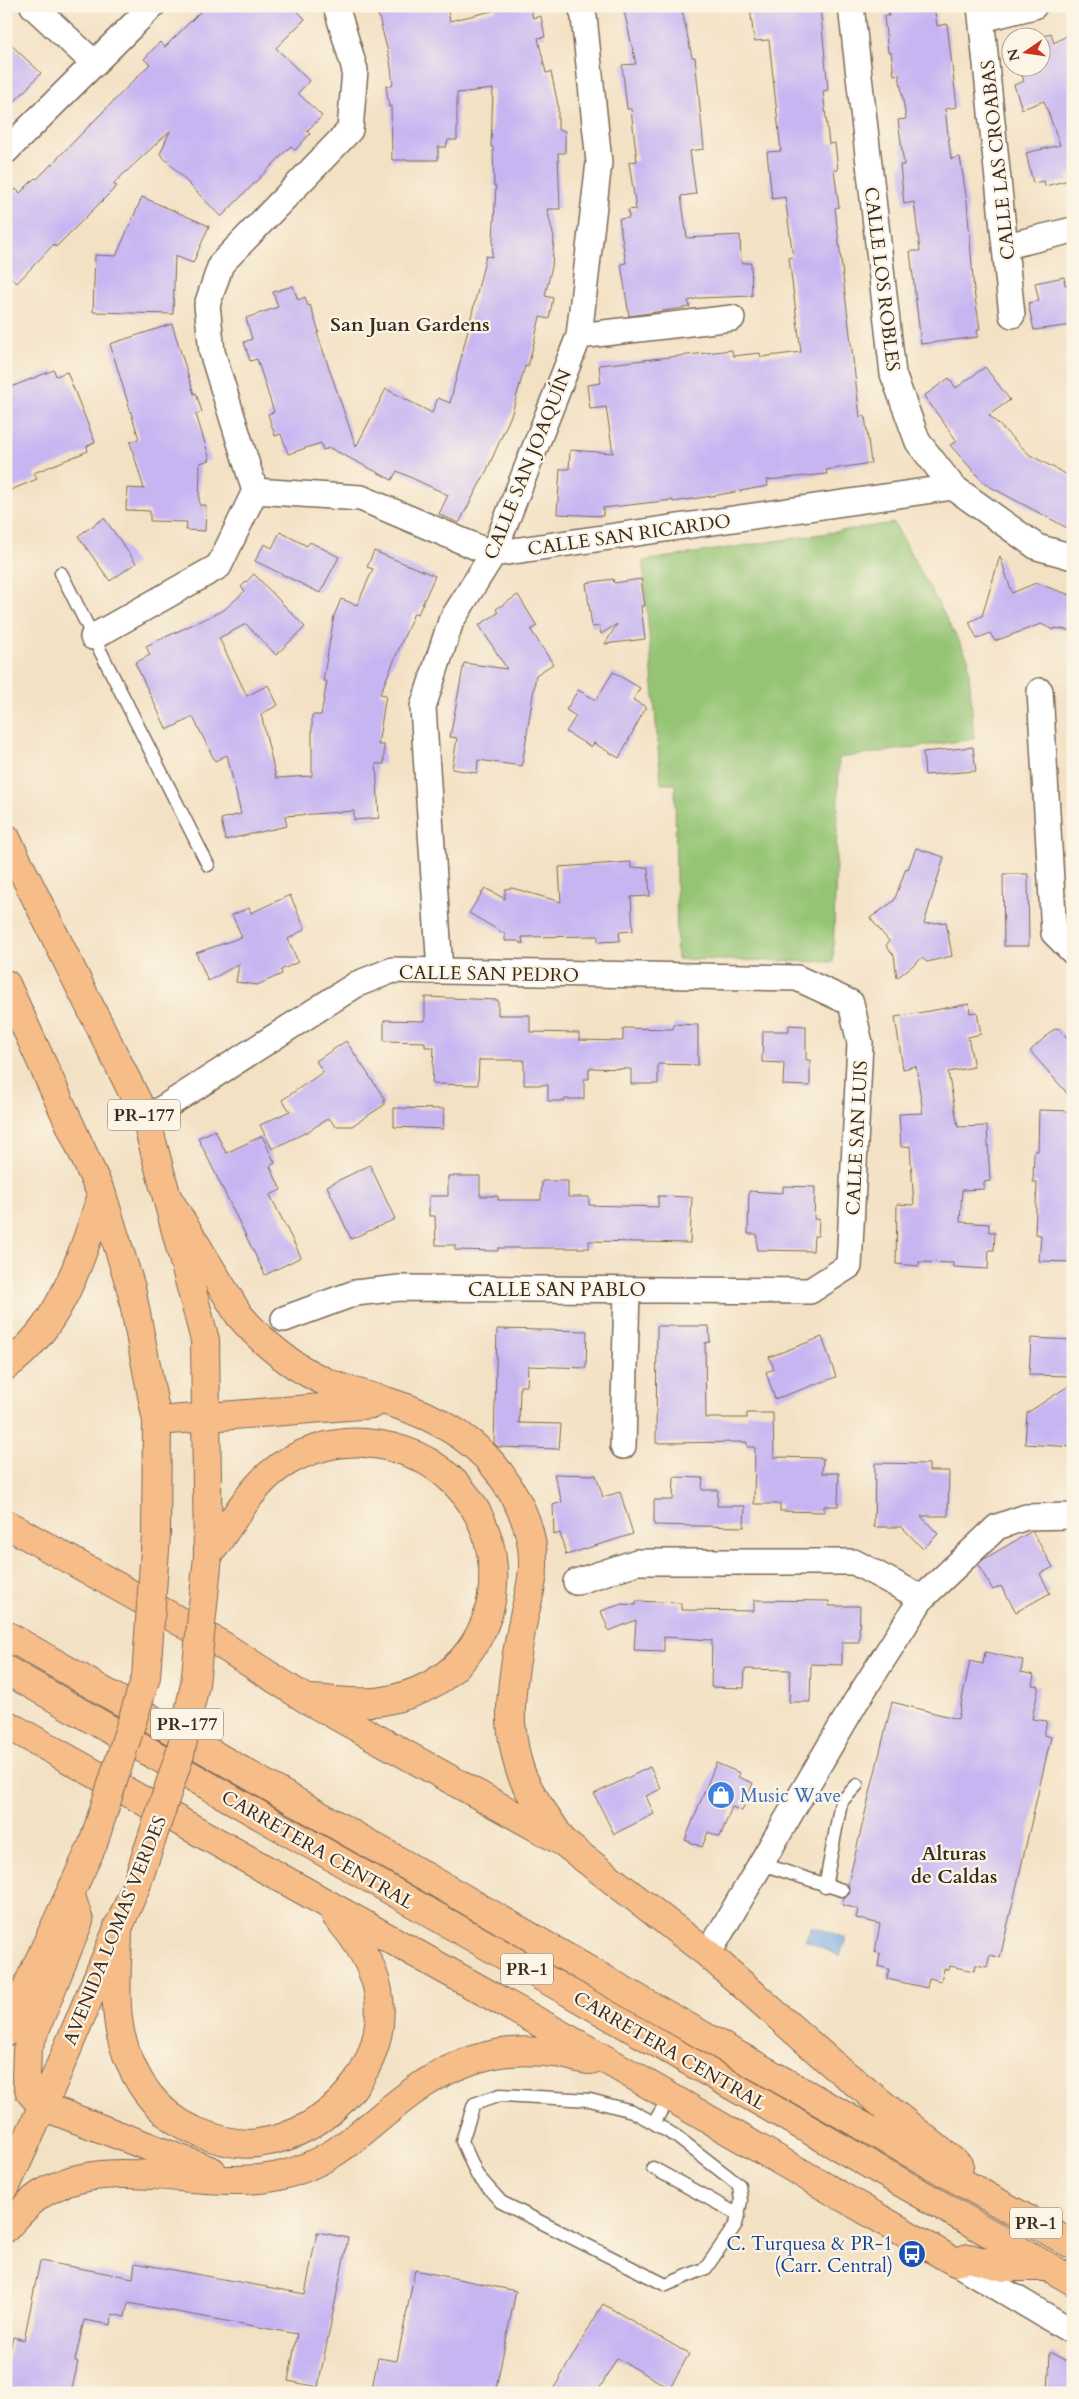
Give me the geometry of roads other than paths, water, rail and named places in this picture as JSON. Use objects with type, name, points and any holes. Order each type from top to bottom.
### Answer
[{"type":"main road","name":"AVENIDA LOMAS VERDES","points":[[6,838],[146,1119],[205,1340],[208,1415],[208,1556],[195,1684],[180,1754],[136,1886],[6,2186]]},
{"type":"main road","name":"PR-177","points":[[6,984],[102,1194],[131,1288],[157,1420],[156,1535],[146,1677],[93,1844],[71,1896],[6,2032]]},
{"type":"main road","points":[[6,1366],[36,1338],[65,1294],[102,1194]]},
{"type":"main road","points":[[167,1197],[204,1255],[224,1293],[253,1332],[288,1362],[305,1372],[347,1390],[387,1401],[437,1420],[475,1446],[507,1483],[526,1521],[532,1551],[532,1581],[518,1652],[511,1722],[525,1783],[563,1842]]},
{"type":"main road","points":[[157,1420],[371,1405],[387,1401]]},
{"type":"main road","points":[[208,1556],[259,1485],[271,1474],[296,1458],[329,1446],[356,1442],[381,1444],[416,1454],[448,1477],[469,1498],[484,1526],[494,1567],[493,1585],[486,1618],[469,1650],[434,1682],[394,1698],[369,1702],[306,1699]]},
{"type":"main road","points":[[6,1524],[222,1645],[306,1699],[563,1842],[708,1954],[830,2062],[965,2171],[999,2203]]},
{"type":"main road","name":"CARRETERA CENTRAL","points":[[6,1635],[657,2010],[1073,2245]]},
{"type":"main road","name":"CARRETERA CENTRAL","points":[[6,1670],[1073,2281]]},
{"type":"main road","points":[[6,1724],[608,2061],[955,2262],[969,2258],[1004,2267],[1048,2267]]},
{"type":"main road","points":[[71,1896],[79,1921],[27,2050],[26,2077],[30,2092],[42,2106],[237,2181]]},
{"type":"main road","points":[[118,1926],[118,1997],[121,2034],[130,2064],[147,2093],[168,2116],[183,2125],[210,2137],[229,2142],[256,2143],[294,2133],[338,2106],[363,2075],[376,2040],[379,2010],[378,1990],[365,1954],[350,1932],[325,1903]]},
{"type":"main road","points":[[6,2228],[32,2200],[44,2192],[58,2185],[90,2176],[124,2174],[237,2181],[280,2175],[302,2169],[343,2149],[392,2107],[428,2081],[471,2061],[503,2053],[539,2052],[584,2060],[608,2061]]},
{"type":"street","points":[[33,6],[95,64]]},
{"type":"street","points":[[6,151],[152,6]]},
{"type":"street","points":[[93,637],[219,566],[255,491],[212,352],[207,305],[221,264],[350,130],[354,70],[336,6]]},
{"type":"street","name":"CALLE SAN JOAQUÍN","points":[[440,971],[423,707],[451,621],[493,554],[578,336],[599,162],[584,18],[581,6]]},
{"type":"street","name":"CALLE LOS ROBLES","points":[[851,6],[893,374],[918,442],[953,487],[1037,547],[1073,556]]},
{"type":"street","points":[[982,13],[1034,6]]},
{"type":"street","name":"CALLE LAS CROABAS","points":[[982,13],[1012,315]]},
{"type":"street","points":[[1006,246],[1073,230]]},
{"type":"street","points":[[578,336],[732,318]]},
{"type":"street","name":"CALLE SAN RICARDO","points":[[493,554],[953,487]]},
{"type":"street","points":[[255,491],[361,498],[493,554]]},
{"type":"street","points":[[1040,691],[1054,933],[1073,952]]},
{"type":"street","name":"CALLE SAN PEDRO","points":[[146,1119],[357,984],[393,970],[797,978],[839,998]]},
{"type":"street","name":"CALLE SAN LUIS","points":[[832,1277],[849,1266],[860,1044],[851,1003],[839,998]]},
{"type":"street","name":"CALLE SAN PABLO","points":[[284,1319],[355,1292],[400,1288],[810,1290],[832,1277]]},
{"type":"street","points":[[623,1446],[627,1290]]},
{"type":"street","points":[[708,1954],[856,1703],[922,1598],[997,1527],[1026,1517],[1073,1516]]},
{"type":"street","points":[[576,1582],[637,1562],[854,1562],[922,1598]]},
{"type":"street","points":[[955,2262],[1073,2332]]},
{"type":"lane","points":[[61,573],[208,865]]},
{"type":"lane","points":[[825,1886],[841,1802],[857,1786]]},
{"type":"lane","points":[[762,1864],[842,1890]]},
{"type":"lane","points":[[500,2095],[590,2100],[632,2111],[654,2123],[678,2136],[739,2185],[741,2201],[736,2224],[706,2268],[666,2285],[501,2202],[477,2175],[462,2141],[474,2104],[500,2095]]},
{"type":"lane","points":[[654,2123],[670,2097]]},
{"type":"lane","points":[[653,2168],[739,2215]]},
{"type":"water","points":[[812,1926],[846,1938],[840,1956],[805,1940]]},
{"type":"place","name":"Music Wave","points":[[721,1795]]},
{"type":"place","name":"C. Turquesa & PR-1 (Carr. Central)","points":[[912,2254]]},
{"type":"district","name":"San Juan Gardens","points":[[410,324]]},
{"type":"district","name":"Alturas de Caldas","points":[[954,1864]]}]
